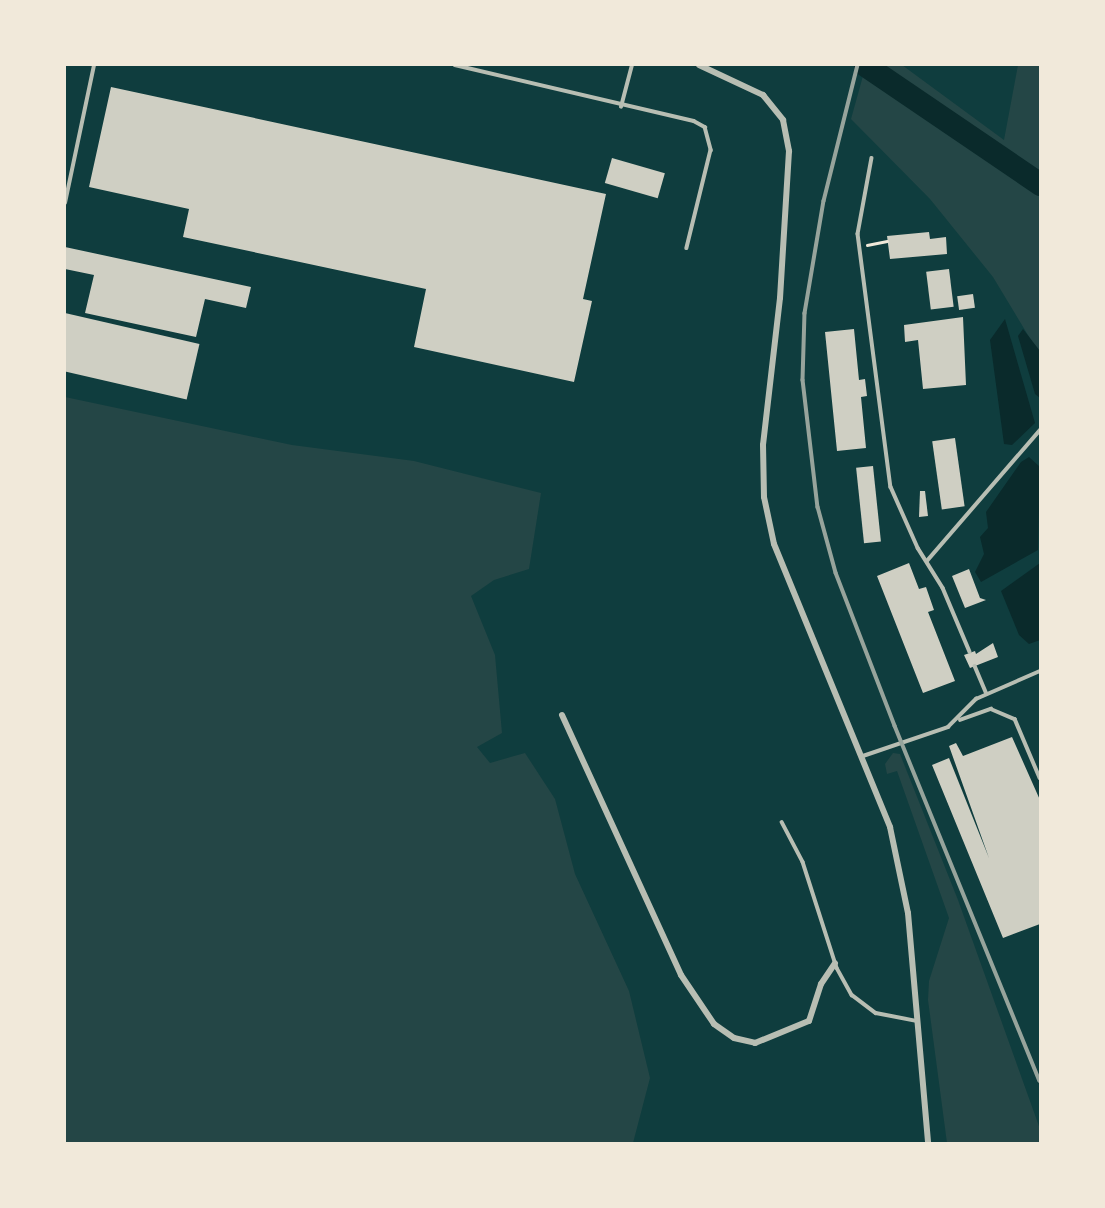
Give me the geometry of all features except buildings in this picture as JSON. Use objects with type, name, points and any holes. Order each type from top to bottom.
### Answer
[{"type":"street","points":[[699,65],[763,95],[783,120],[789,151],[780,298],[763,446],[764,497],[774,544],[890,827],[908,913],[928,1143]]},
{"type":"street","points":[[562,715],[681,975],[714,1024],[734,1038],[755,1043],[809,1021],[821,984],[835,963]]},
{"type":"lane","points":[[65,203],[94,65]]},
{"type":"lane","points":[[455,65],[621,107],[694,121],[710,135],[711,150],[687,248]]},
{"type":"lane","points":[[621,107],[632,65]]},
{"type":"lane","points":[[872,158],[859,247],[891,487],[927,562],[943,588],[970,652]]},
{"type":"lane","points":[[927,562],[1040,430]]},
{"type":"lane","points":[[975,666],[987,694]]},
{"type":"lane","points":[[958,721],[970,704],[1040,671]]},
{"type":"lane","points":[[861,757],[991,709],[1015,719],[1040,778]]},
{"type":"lane","points":[[782,822],[803,862],[835,963],[852,995],[876,1013],[917,1021]]},
{"type":"path","points":[[859,247],[887,241]]},
{"type":"shaded area","points":[[866,65],[902,65],[1004,140],[1018,65],[1040,65],[1040,355],[993,277],[930,199],[851,119]]},
{"type":"shaded area","points":[[1005,319],[1035,423],[1012,445],[1004,444],[990,340]]},
{"type":"shaded area","points":[[1023,329],[1040,351],[1040,398],[1035,394],[1018,336]]},
{"type":"shaded area","points":[[65,397],[292,445],[414,461],[541,493],[529,569],[494,580],[471,596],[495,655],[502,733],[477,747],[490,763],[525,753],[555,799],[575,874],[629,991],[650,1078],[633,1143],[65,1143]]},
{"type":"shaded area","points":[[1029,457],[1040,467],[1038,550],[981,582],[975,572],[984,554],[980,537],[988,528],[986,512],[1021,462]]},
{"type":"shaded area","points":[[1040,563],[1040,640],[1029,644],[1019,635],[1001,591]]},
{"type":"shaded area","points":[[893,753],[900,754],[958,900],[1040,1129],[1040,1143],[947,1143],[928,1000],[929,981],[949,918],[897,771],[887,774],[885,764]]},
{"type":"waterway","points":[[865,65],[1040,184]]},
{"type":"railway","points":[[858,65],[824,201],[805,313],[803,380],[818,507],[836,573],[895,726],[1040,1081]]}]
